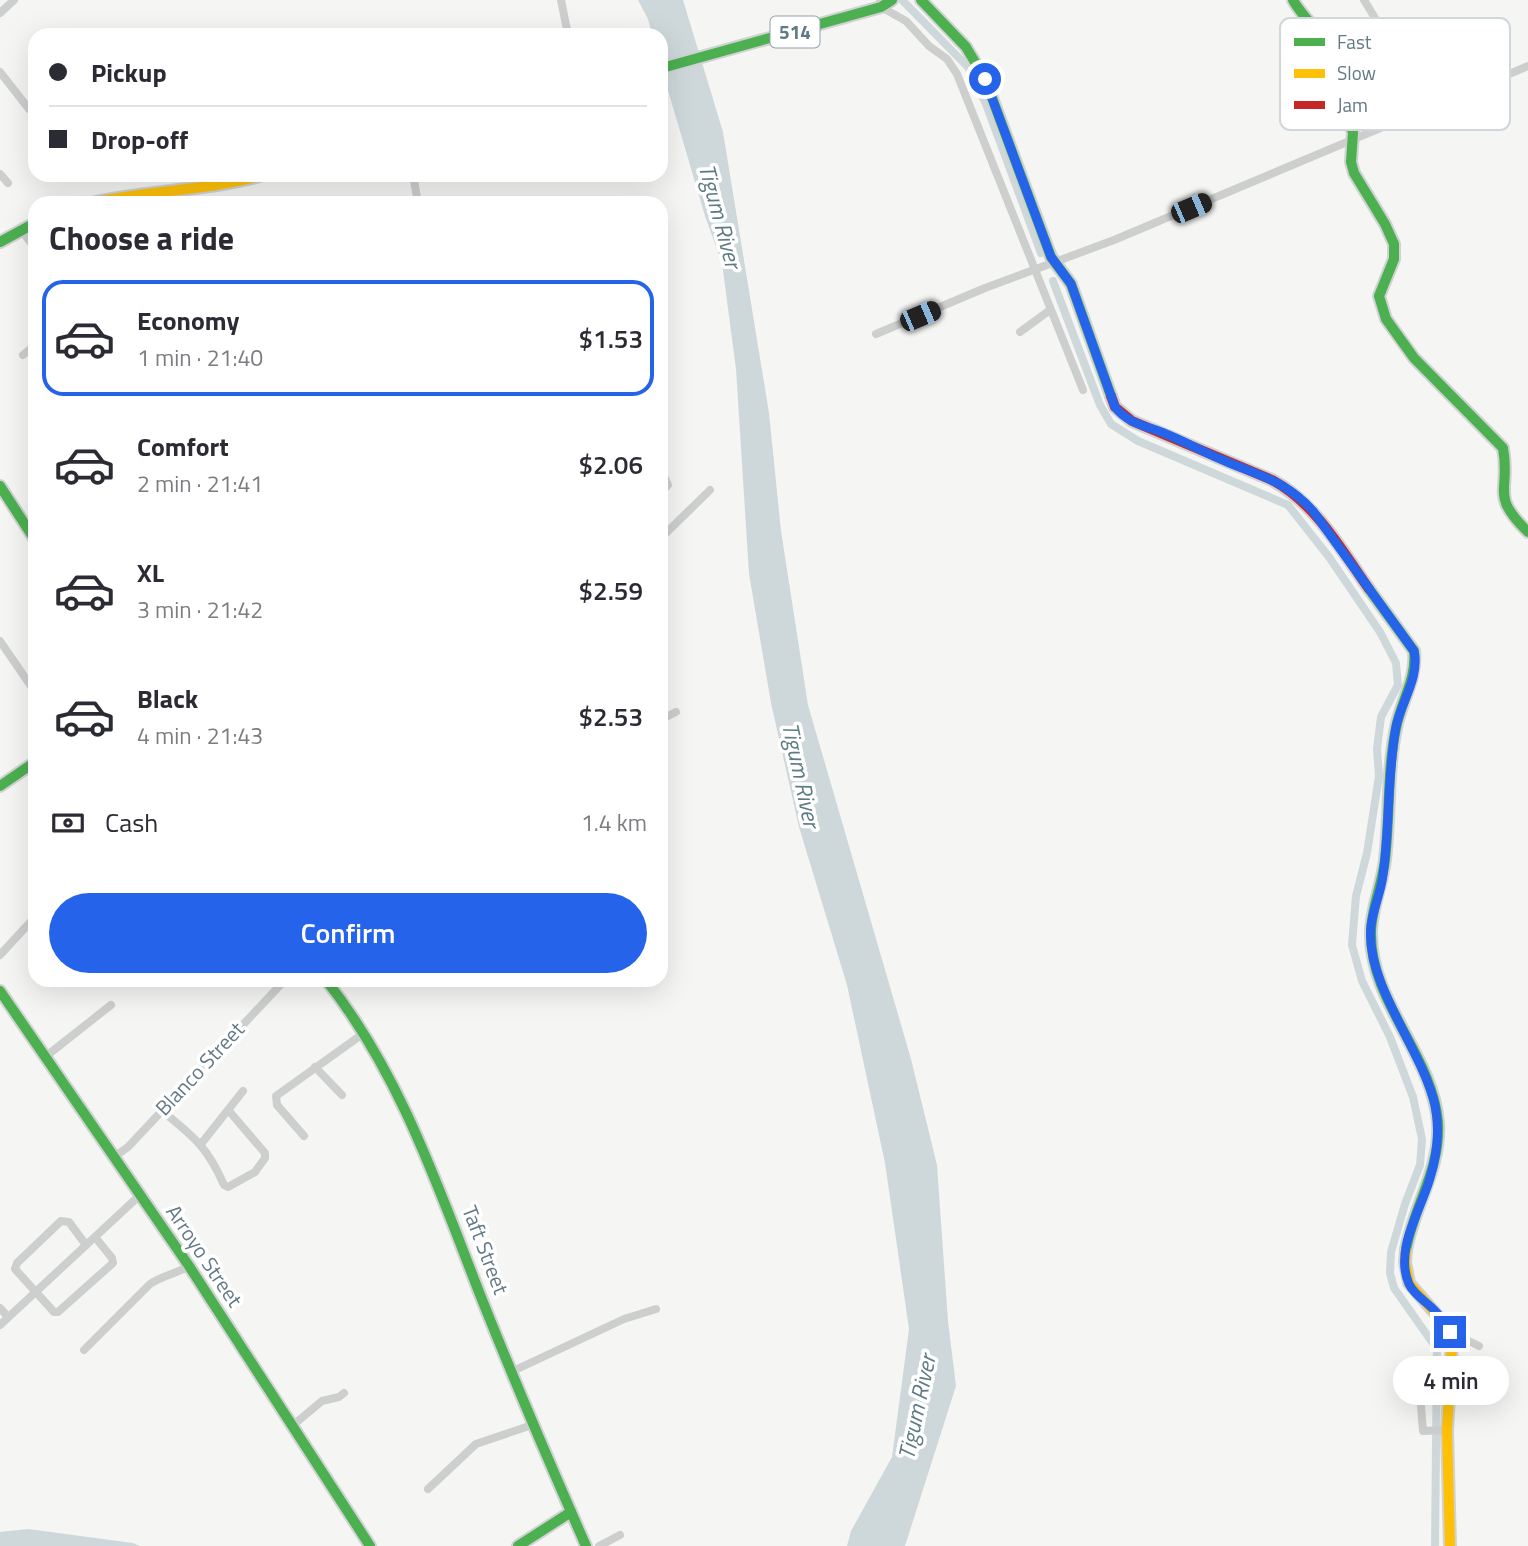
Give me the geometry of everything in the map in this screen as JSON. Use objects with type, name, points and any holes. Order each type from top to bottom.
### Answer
[{"type":"street","points":[[0,13],[14,0]]},
{"type":"street","points":[[561,0],[567,28]]},
{"type":"street","points":[[921,0],[960,39],[975,59],[985,79],[1054,261],[1071,284],[1110,396],[1120,414],[1127,420],[1290,488],[1313,511],[1414,651],[1417,663],[1397,726],[1383,877],[1371,925],[1371,938],[1374,959],[1387,995],[1435,1105],[1437,1150],[1430,1181],[1416,1213],[1405,1259],[1410,1287],[1437,1313],[1450,1332],[1452,1354],[1444,1430],[1450,1546]]},
{"type":"street","points":[[1293,0],[1305,18]]},
{"type":"street","points":[[1364,0],[1375,18]]},
{"type":"street","points":[[884,3],[906,21],[929,46],[947,59],[957,74],[1083,390]]},
{"type":"street","name":"514","points":[[668,66],[884,3]]},
{"type":"street","points":[[1510,73],[1528,66]]},
{"type":"street","points":[[0,72],[28,108]]},
{"type":"street","points":[[1350,130],[1354,173],[1394,241],[1395,255],[1379,293],[1379,302],[1385,318],[1428,372],[1503,448],[1507,463],[1503,496],[1505,508],[1528,532]]},
{"type":"street","points":[[876,334],[1036,268],[1114,240],[1372,130]]},
{"type":"street","points":[[0,174],[8,183]]},
{"type":"street","points":[[162,196],[237,182]]},
{"type":"street","points":[[0,242],[28,227]]},
{"type":"street","points":[[22,230],[28,238]]},
{"type":"street","points":[[1020,332],[1050,310]]},
{"type":"street","points":[[23,355],[28,351]]},
{"type":"street","points":[[0,485],[28,529]]},
{"type":"street","points":[[668,531],[710,490]]},
{"type":"street","points":[[0,641],[28,682]]},
{"type":"street","points":[[668,716],[676,712]]},
{"type":"street","points":[[0,786],[28,767]]},
{"type":"street","points":[[0,956],[28,925]]},
{"type":"street","name":"Blanco Street","points":[[114,1157],[128,1147],[278,987]]},
{"type":"street","name":"Taft Street","points":[[332,987],[354,1014],[410,1119],[447,1205],[533,1425],[586,1546]]},
{"type":"street","name":"Arroyo Street","points":[[0,992],[189,1266],[370,1546]]},
{"type":"street","points":[[45,1057],[111,1005]]},
{"type":"street","points":[[304,1136],[275,1100],[276,1096],[364,1032]]},
{"type":"street","points":[[315,1067],[342,1096]]},
{"type":"street","points":[[201,1144],[243,1091]]},
{"type":"street","points":[[161,1110],[201,1144],[216,1166],[224,1185],[228,1187],[255,1172],[263,1163],[265,1153],[229,1111]]},
{"type":"street","points":[[0,1325],[139,1196]]},
{"type":"street","points":[[86,1245],[69,1222],[61,1221],[15,1269],[54,1312],[58,1312],[111,1266],[112,1258],[95,1237]]},
{"type":"street","points":[[84,1350],[150,1284],[189,1266]]},
{"type":"street","points":[[0,1308],[8,1317]]},
{"type":"street","points":[[513,1371],[624,1319],[656,1309]]},
{"type":"street","points":[[1450,1332],[1479,1346]]},
{"type":"street","points":[[292,1426],[322,1401],[344,1393]]},
{"type":"street","points":[[1420,1393],[1422,1429],[1430,1432],[1444,1430]]},
{"type":"street","points":[[428,1489],[476,1444],[533,1425]]},
{"type":"street","points":[[518,1546],[571,1512]]},
{"type":"street","points":[[599,1546],[620,1535]]},
{"type":"water","name":"Tigum River","points":[[638,0],[683,0],[723,132],[769,413],[781,531],[808,705],[911,1059],[937,1165],[948,1321],[956,1386],[905,1546],[847,1546],[851,1531],[892,1457],[909,1329],[885,1163],[847,985],[799,827],[771,703],[749,574],[736,369],[722,263],[705,216],[668,90],[668,28],[650,28]]},
{"type":"water","points":[[28,1529],[140,1546],[0,1546],[0,1532]]},
{"type":"waterway","points":[[902,0],[968,67],[986,104],[1041,253]]},
{"type":"waterway","points":[[1053,281],[1100,405],[1111,424],[1138,441],[1288,505],[1329,557],[1380,632],[1396,663],[1398,685],[1381,717],[1377,749],[1379,776],[1367,853],[1356,896],[1352,945],[1362,981],[1390,1037],[1413,1097],[1422,1139],[1420,1165],[1391,1252],[1390,1273],[1394,1288],[1437,1349],[1435,1546]]},
{"type":"traffic: fast","points":[[668,66],[881,7],[892,0]]},
{"type":"traffic: fast","points":[[921,0],[966,47],[985,79],[1051,257],[1071,284],[1111,396]]},
{"type":"traffic: fast","points":[[1293,0],[1306,18]]},
{"type":"traffic: fast","points":[[1352,130],[1351,162],[1354,173],[1394,244],[1394,259],[1379,296],[1386,319],[1414,358],[1503,448],[1505,500],[1516,519],[1528,532]]},
{"type":"traffic: fast","points":[[0,242],[28,227]]},
{"type":"traffic: fast","points":[[0,486],[28,529]]},
{"type":"traffic: fast","points":[[1369,589],[1414,651],[1411,681],[1398,718],[1393,744],[1385,860],[1371,933],[1373,958],[1380,982],[1425,1073],[1438,1122],[1435,1156],[1406,1250]]},
{"type":"traffic: fast","points":[[0,786],[28,767]]},
{"type":"traffic: fast","points":[[331,987],[375,1052],[414,1130],[505,1356],[586,1546]]},
{"type":"traffic: fast","points":[[0,991],[189,1266],[370,1546]]},
{"type":"traffic: fast","points":[[518,1546],[571,1512]]},
{"type":"traffic: slow","points":[[129,196],[232,182]]},
{"type":"traffic: slow","points":[[1406,1250],[1409,1283],[1442,1321],[1452,1342],[1447,1430],[1450,1546]]},
{"type":"traffic: jam","points":[[1111,396],[1115,407],[1132,421],[1272,480],[1288,490],[1327,528],[1369,589]]},
{"type":"route","points":[[985,79],[1051,257],[1071,284],[1110,396],[1120,414],[1136,424],[1186,442],[1226,462],[1290,488],[1313,511],[1414,651],[1417,663],[1397,726],[1383,877],[1371,925],[1371,938],[1374,959],[1387,995],[1435,1105],[1437,1150],[1430,1181],[1416,1213],[1409,1239],[1405,1259],[1406,1275],[1410,1287],[1437,1313],[1450,1332]]}]
